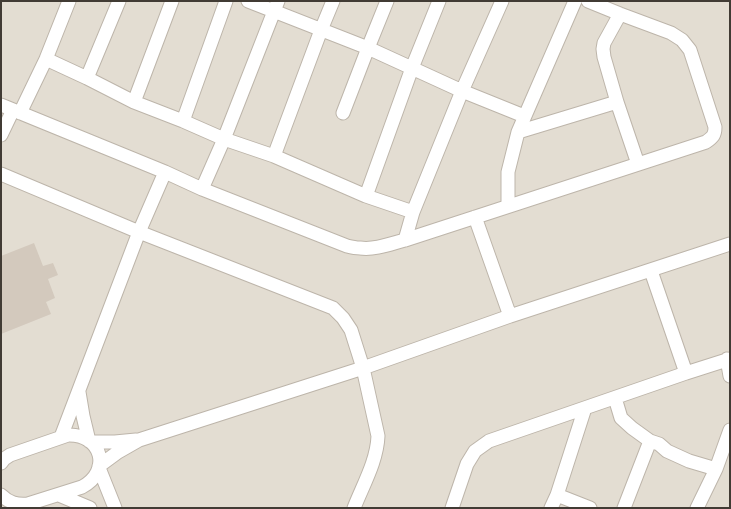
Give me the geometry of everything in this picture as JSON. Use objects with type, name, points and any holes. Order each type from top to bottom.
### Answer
[{"type":"street","points":[[1,135],[11,109],[46,59],[69,1]]},
{"type":"street","points":[[87,78],[119,1]]},
{"type":"street","points":[[134,102],[172,1]]},
{"type":"street","points":[[183,121],[226,1]]},
{"type":"street","points":[[248,1],[276,6],[321,30],[368,48],[462,91],[524,116]]},
{"type":"street","points":[[274,156],[333,1]]},
{"type":"street","points":[[343,113],[387,1]]},
{"type":"street","points":[[366,196],[412,68],[439,1]]},
{"type":"street","points":[[405,240],[413,212],[462,91],[502,1]]},
{"type":"street","points":[[508,206],[508,172],[518,132],[575,1]]},
{"type":"street","points":[[11,109],[166,172],[202,189],[347,246],[360,248],[387,246],[706,142],[712,138],[715,133],[714,127],[690,50],[682,40],[671,33],[588,1]]},
{"type":"street","points":[[202,189],[224,139],[276,6]]},
{"type":"street","points":[[620,14],[604,43],[604,57],[617,102],[638,164]]},
{"type":"street","points":[[46,59],[134,102],[224,139],[274,156],[366,196],[413,212]]},
{"type":"street","points":[[518,132],[617,102]]},
{"type":"street","points":[[61,437],[139,232],[166,172]]},
{"type":"street","points":[[1,174],[139,232],[333,308],[343,318],[351,330],[363,368],[378,436],[378,446],[374,460],[354,508]]},
{"type":"street","points":[[475,217],[510,316]]},
{"type":"street","points":[[99,467],[118,452],[139,440],[363,368],[510,316],[730,244]]},
{"type":"street","points":[[651,271],[686,373]]},
{"type":"street","points":[[452,508],[467,464],[475,451],[489,441],[729,359],[730,376]]},
{"type":"street","points":[[79,390],[83,416],[90,441]]},
{"type":"street","points":[[615,398],[621,418],[650,441],[659,444],[674,455],[716,470]]},
{"type":"street","points":[[551,508],[585,408]]},
{"type":"street","points":[[697,508],[716,470],[730,430]]},
{"type":"street","points":[[1,463],[10,455],[68,435],[76,435],[90,441],[95,447],[100,459],[99,467],[93,480],[82,487],[21,505],[13,504],[3,498]]},
{"type":"street","points":[[90,441],[115,442],[139,440]]},
{"type":"street","points":[[624,508],[650,441]]},
{"type":"street","points":[[99,467],[115,508]]},
{"type":"street","points":[[557,494],[590,508]]},
{"type":"street","points":[[59,495],[90,508]]},
{"type":"shaded area","points":[[1,1],[730,1],[730,508],[1,508]]},
{"type":"building","points":[[34,243],[43,266],[53,263],[58,275],[48,279],[55,298],[46,302],[51,314],[1,334],[1,256]]}]
